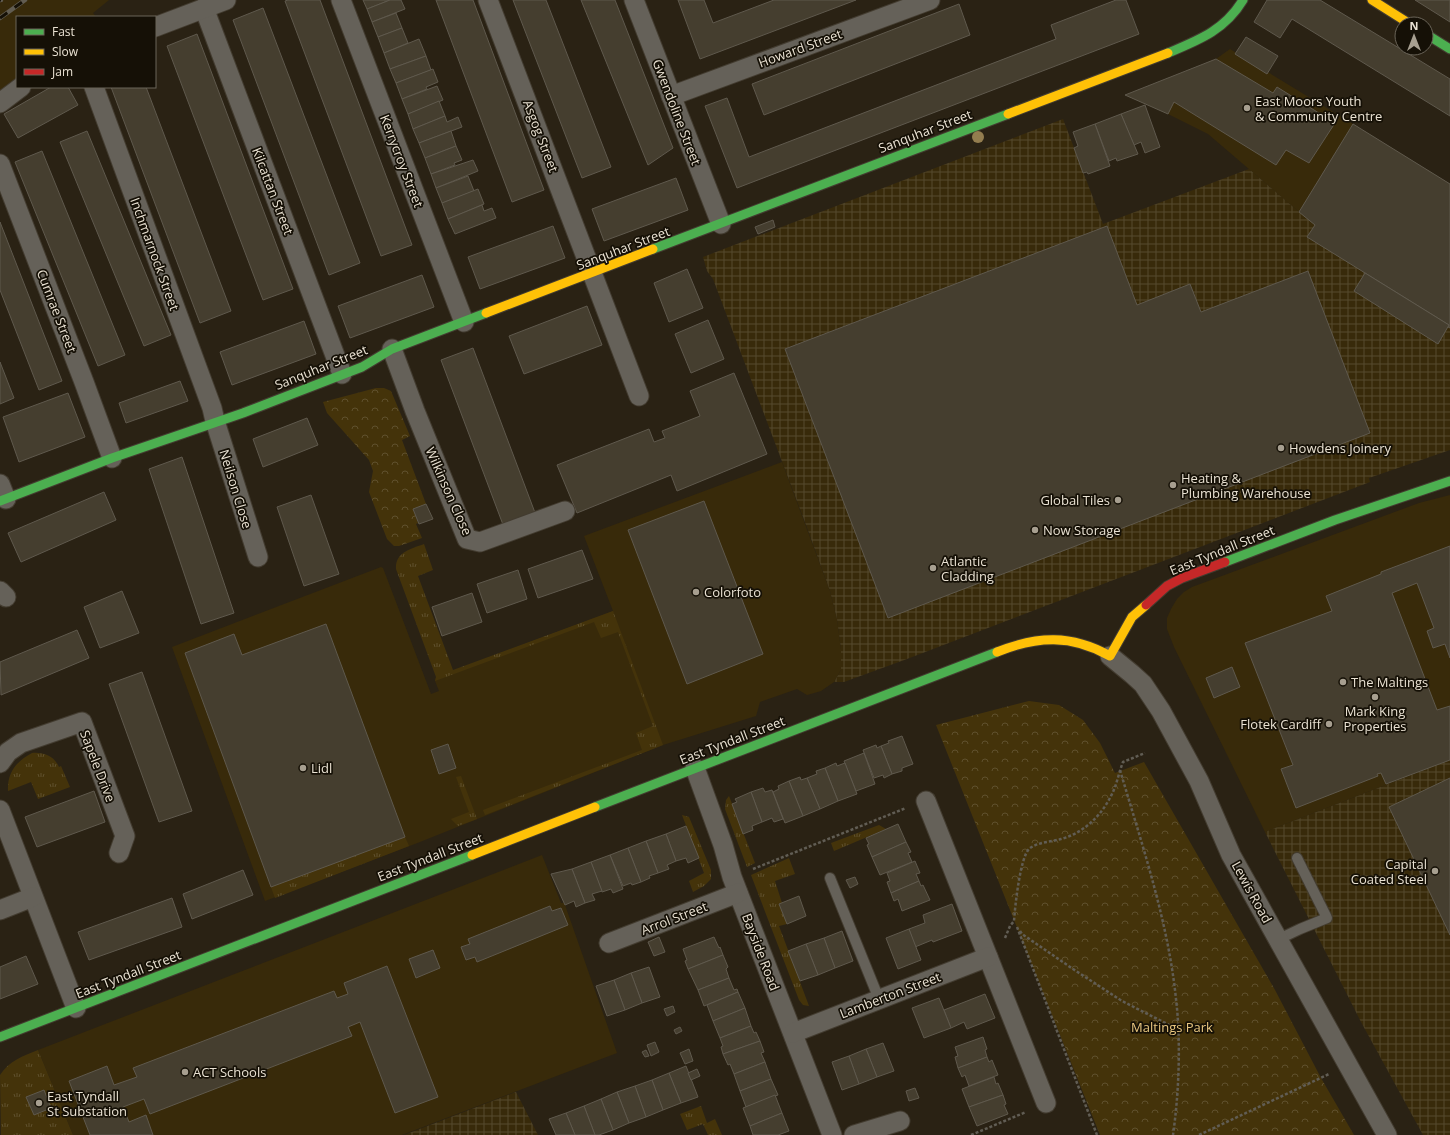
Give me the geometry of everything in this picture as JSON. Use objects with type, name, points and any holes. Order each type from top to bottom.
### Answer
[{"type":"street","points":[[156,27],[226,0]]},
{"type":"street","name":"Kerrycroy Street","points":[[340,0],[464,322]]},
{"type":"street","name":"Asgog Street","points":[[488,0],[639,396]]},
{"type":"street","name":"Gwendoline Street","points":[[634,0],[721,224]]},
{"type":"street","name":"Sanquhar Street","points":[[2,495],[215,421],[243,413],[362,367],[392,349],[1184,46],[1203,38],[1227,21],[1236,12],[1242,0]]},
{"type":"street","points":[[1372,0],[1397,16]]},
{"type":"street","name":"Howard Street","points":[[671,96],[919,2]]},
{"type":"street","name":"Kilcattan Street","points":[[204,8],[342,374]]},
{"type":"street","points":[[1434,39],[1450,49]]},
{"type":"street","points":[[0,103],[20,88]]},
{"type":"street","name":"Inchmarnock Street","points":[[94,88],[207,394],[215,421]]},
{"type":"street","name":"Cumrae Street","points":[[0,164],[112,458]]},
{"type":"street","name":"Wilkinson Close","points":[[392,349],[415,411],[467,538],[480,542],[565,511]]},
{"type":"street","name":"Neilson Close","points":[[215,421],[258,557]]},
{"type":"street","name":"East Tyndall Street","points":[[0,1037],[1012,646],[1035,641],[1060,640],[1082,643],[1110,656],[1132,617],[1167,586],[1182,578],[1335,520],[1450,481]]},
{"type":"street","name":"Lewis Road","points":[[1110,656],[1143,684],[1161,711],[1199,781],[1231,855],[1387,1135]]},
{"type":"street","name":"Sapele Drive","points":[[0,763],[8,752],[21,743],[82,722],[125,836],[119,852]]},
{"type":"street","name":"Bayside Road","points":[[695,768],[724,845],[735,885],[832,1135]]},
{"type":"street","points":[[926,801],[1046,1102]]},
{"type":"street","points":[[0,810],[76,1008]]},
{"type":"street","name":"Arrol Street","points":[[609,943],[735,885]]},
{"type":"street","points":[[0,910],[33,897]]},
{"type":"street","name":"Lamberton Street","points":[[793,1033],[988,957]]},
{"type":"street","points":[[854,1135],[900,1120]]},
{"type":"lane","points":[[1278,940],[1327,918],[1297,858]]},
{"type":"lane","points":[[830,878],[879,999]]},
{"type":"path","points":[[1008,944],[1005,937],[1014,921],[1023,860],[1029,850],[1039,844],[1063,839],[1080,831],[1096,819],[1112,794],[1123,762],[1145,753]]},
{"type":"path","points":[[1120,770],[1155,888],[1168,947],[1176,999],[1178,1058],[1173,1135]]},
{"type":"path","points":[[735,885],[926,801]]},
{"type":"path","points":[[1014,921],[1022,934],[1109,993],[1177,1029]]},
{"type":"path","points":[[1017,926],[1097,1135]]},
{"type":"path","points":[[1199,1135],[1309,1084],[1348,1064]]},
{"type":"path","points":[[971,1135],[1017,1117],[1046,1102]]},
{"type":"shaded area","points":[[0,0],[109,0],[93,13],[95,16],[16,16],[16,82],[0,95]]},
{"type":"shaded area","name":"East Moors Youth & Community Centre","points":[[1230,49],[1353,124],[1299,212],[1208,134],[1125,95],[1216,59]]},
{"type":"shaded area","points":[[1063,119],[1103,224],[1249,169],[1299,212],[1353,124],[1450,184],[1450,450],[1369,478],[1370,482],[907,659],[844,682],[834,682],[841,670],[841,649],[837,619],[830,591],[713,279],[707,271],[703,257]]},
{"type":"shaded area","points":[[782,462],[830,591],[837,619],[841,649],[841,670],[834,682],[821,691],[807,695],[797,689],[760,702],[756,716],[663,745],[420,842],[265,901],[172,647],[381,567],[383,568],[431,694],[439,691],[435,681],[436,677],[613,611],[584,536]]},
{"type":"shaded area","name":"The Maltings","points":[[1450,495],[1450,760],[1265,832],[1174,647],[1167,629],[1167,618],[1171,609],[1177,599],[1192,587],[1419,503]]},
{"type":"shaded area","points":[[1450,760],[1450,1135],[1423,1135],[1361,1022],[1265,832]]},
{"type":"shaded area","points":[[542,855],[561,903],[564,903],[565,905],[617,1053],[402,1135],[73,1135],[38,1050]]},
{"type":"shaded area","points":[[516,1092],[538,1135],[404,1135]]},
{"type":"green space","points":[[376,388],[384,388],[391,391],[410,436],[402,440],[426,504],[413,509],[418,523],[416,524],[422,538],[399,546],[394,546],[387,539],[369,492],[373,471],[369,460],[327,413],[323,402]]},
{"type":"green space","points":[[424,544],[433,570],[418,576],[453,670],[613,611],[663,745],[485,815],[483,810],[642,750],[636,733],[653,726],[618,632],[601,638],[594,622],[435,681],[436,677],[396,569],[396,563],[401,555]]},
{"type":"green space","name":"Maltings Park","points":[[1029,701],[1059,705],[1083,720],[1100,743],[1115,773],[1144,762],[1275,990],[1321,1078],[1354,1135],[1100,1135],[936,725]]},
{"type":"green space","points":[[32,753],[41,753],[51,757],[59,767],[61,766],[70,787],[38,799],[31,782],[8,791],[9,778],[14,768]]},
{"type":"green space","points":[[461,776],[477,819],[458,826],[451,819],[469,812],[456,777]]},
{"type":"green space","points":[[729,796],[755,863],[747,867],[725,809],[726,800]]},
{"type":"green space","points":[[682,815],[689,817],[711,870],[711,879],[704,886],[693,892],[689,881],[704,873]]},
{"type":"green space","points":[[879,825],[886,829],[834,851],[831,843]]},
{"type":"green space","points":[[405,837],[409,846],[275,898],[271,887]]},
{"type":"green space","points":[[789,858],[795,874],[775,881],[782,903],[779,904],[787,924],[779,926],[809,1006],[803,1005],[799,1000],[751,875]]},
{"type":"green space","points":[[38,1050],[73,1135],[1,1135],[0,1075],[12,1063]]},
{"type":"green space","points":[[701,1106],[707,1123],[715,1119],[722,1135],[708,1135],[703,1124],[687,1130],[680,1114]]},
{"type":"building","points":[[320,0],[412,245],[381,256],[285,1]]},
{"type":"building","points":[[363,0],[390,0],[367,9]]},
{"type":"building","points":[[390,0],[401,0],[405,9],[372,22],[367,9]]},
{"type":"building","points":[[436,0],[473,0],[544,190],[512,202]]},
{"type":"building","points":[[513,0],[546,0],[611,167],[582,178]]},
{"type":"building","points":[[581,0],[615,0],[673,148],[648,165]]},
{"type":"building","points":[[678,0],[704,0],[713,23],[774,0],[856,0],[700,59]]},
{"type":"building","points":[[1116,0],[1126,0],[1139,34],[737,188],[705,106],[727,98],[749,157],[1056,39],[1051,25]]},
{"type":"building","points":[[1267,0],[1320,0],[1394,45],[1394,56],[1412,56],[1450,79],[1450,116],[1292,19],[1280,38],[1254,22]]},
{"type":"building","points":[[1415,0],[1450,0],[1450,22]]},
{"type":"building","points":[[959,4],[970,35],[764,115],[752,84]]},
{"type":"building","points":[[263,8],[360,263],[329,275],[233,20]]},
{"type":"building","points":[[396,13],[402,28],[378,37],[372,22]]},
{"type":"building","points":[[402,28],[408,43],[384,53],[378,37]]},
{"type":"building","points":[[197,34],[293,289],[263,300],[167,46]]},
{"type":"building","points":[[1246,37],[1278,56],[1267,74],[1235,54]]},
{"type":"building","points":[[419,39],[426,56],[390,69],[384,53]]},
{"type":"building","points":[[426,56],[431,70],[396,83],[390,69]]},
{"type":"building","name":"East Moors Youth & Community Centre","points":[[1216,59],[1273,93],[1277,87],[1335,123],[1309,163],[1286,150],[1276,165],[1174,102],[1168,114],[1125,95]]},
{"type":"building","points":[[433,69],[438,82],[426,87],[427,89],[402,99],[396,83]]},
{"type":"building","points":[[437,86],[443,100],[408,114],[402,99]]},
{"type":"building","points":[[49,88],[69,88],[78,105],[18,138],[4,114]]},
{"type":"building","points":[[111,88],[146,88],[231,311],[200,323]]},
{"type":"building","points":[[439,101],[445,116],[413,129],[408,114]]},
{"type":"building","points":[[1145,105],[1160,147],[1145,153],[1141,142],[1134,145],[1121,114]]},
{"type":"building","points":[[1121,114],[1138,154],[1117,161],[1116,158],[1109,161],[1095,124]]},
{"type":"building","points":[[445,116],[447,122],[458,117],[462,127],[419,143],[413,129]]},
{"type":"building","points":[[1095,124],[1110,166],[1088,174],[1087,172],[1083,173],[1074,148],[1078,146],[1073,132]]},
{"type":"building","points":[[1353,124],[1450,184],[1450,328],[1448,327],[1449,325],[1307,237],[1315,225],[1299,212]]},
{"type":"building","points":[[87,131],[171,335],[144,346],[60,142]]},
{"type":"building","points":[[451,131],[456,146],[425,158],[419,143]]},
{"type":"building","points":[[456,146],[462,160],[454,163],[455,165],[431,174],[425,158]]},
{"type":"building","points":[[42,151],[125,355],[98,366],[15,162]]},
{"type":"building","points":[[473,160],[478,171],[436,188],[431,174]]},
{"type":"building","points":[[468,176],[474,191],[442,203],[436,188]]},
{"type":"building","points":[[676,178],[688,210],[604,241],[592,209]]},
{"type":"building","points":[[478,189],[484,204],[448,219],[442,203]]},
{"type":"building","points":[[482,205],[484,211],[492,208],[496,218],[455,234],[448,219]]},
{"type":"building","points":[[773,220],[775,227],[758,234],[755,227]]},
{"type":"building","points":[[0,222],[62,381],[39,390],[0,290]]},
{"type":"building","points":[[553,226],[565,258],[480,289],[468,257]]},
{"type":"building","points":[[1107,226],[1137,305],[1190,284],[1201,312],[1308,271],[1370,433],[888,618],[785,349]]},
{"type":"building","points":[[687,269],[703,308],[669,322],[654,283]]},
{"type":"building","points":[[1365,273],[1449,325],[1438,344],[1354,291]]},
{"type":"building","points":[[422,275],[434,307],[350,338],[338,306]]},
{"type":"building","points":[[587,306],[602,345],[524,374],[509,336]]},
{"type":"building","points":[[708,320],[724,359],[691,373],[675,334]]},
{"type":"building","points":[[304,321],[316,354],[232,385],[220,352]]},
{"type":"building","points":[[473,348],[537,518],[505,530],[441,360]]},
{"type":"building","points":[[0,362],[14,398],[0,404]]},
{"type":"building","points":[[734,373],[767,454],[677,491],[671,475],[577,513],[557,465],[649,429],[654,442],[665,438],[662,431],[700,416],[690,391]]},
{"type":"building","points":[[180,381],[188,401],[126,423],[119,403]]},
{"type":"building","points":[[68,393],[85,437],[19,462],[3,417]]},
{"type":"building","points":[[307,418],[318,445],[263,467],[253,439]]},
{"type":"building","points":[[182,457],[234,613],[201,624],[149,469]]},
{"type":"building","points":[[104,492],[116,520],[21,562],[8,533]]},
{"type":"building","points":[[311,495],[339,574],[304,586],[277,507]]},
{"type":"building","name":"Colorfoto","points":[[704,501],[763,654],[687,684],[628,530]]},
{"type":"building","points":[[426,504],[433,519],[419,524],[413,509]]},
{"type":"building","name":"The Maltings","points":[[1450,546],[1450,658],[1445,644],[1433,648],[1427,631],[1434,628],[1417,583],[1392,593],[1437,710],[1450,706],[1450,760],[1386,784],[1381,773],[1377,774],[1378,776],[1296,808],[1281,769],[1293,765],[1245,643],[1332,611],[1326,596],[1381,574],[1381,572]]},
{"type":"building","points":[[582,550],[593,579],[538,598],[528,569]]},
{"type":"building","points":[[518,570],[527,599],[487,613],[477,584]]},
{"type":"building","points":[[122,591],[139,633],[100,648],[84,607]]},
{"type":"building","points":[[472,593],[482,622],[442,636],[432,607]]},
{"type":"building","name":"Lidl","points":[[326,624],[405,837],[271,887],[185,653],[234,634],[242,655]]},
{"type":"building","points":[[77,630],[89,658],[1,695],[0,662]]},
{"type":"building","points":[[1232,667],[1240,687],[1214,698],[1206,678]]},
{"type":"building","points":[[142,672],[192,811],[159,822],[109,684]]},
{"type":"building","points":[[902,736],[913,764],[902,768],[902,771],[892,774],[881,746],[889,743],[888,741]]},
{"type":"building","points":[[448,744],[456,768],[439,774],[431,750]]},
{"type":"building","points":[[876,745],[877,748],[881,746],[892,774],[884,778],[883,775],[874,778],[863,750]]},
{"type":"building","points":[[864,753],[875,784],[856,791],[844,761]]},
{"type":"building","points":[[836,763],[837,766],[845,763],[857,794],[838,801],[825,768]]},
{"type":"building","points":[[825,768],[838,801],[820,809],[807,778],[817,774],[816,771]]},
{"type":"building","points":[[800,777],[801,780],[807,778],[820,809],[803,816],[789,781]]},
{"type":"building","name":"Capital Coated Steel","points":[[1450,778],[1450,935],[1389,807]]},
{"type":"building","points":[[789,781],[803,816],[785,823],[773,792],[779,789],[778,786]]},
{"type":"building","points":[[763,788],[765,792],[772,790],[783,819],[774,822],[772,818],[762,822],[751,792]]},
{"type":"building","points":[[94,791],[105,822],[37,847],[25,817]]},
{"type":"building","points":[[751,792],[762,822],[752,826],[753,830],[743,834],[732,804],[737,802],[735,799]]},
{"type":"building","points":[[898,824],[906,842],[872,857],[866,838]]},
{"type":"building","points":[[686,826],[699,858],[688,863],[686,858],[676,861],[666,834]]},
{"type":"building","points":[[666,834],[676,861],[667,865],[669,869],[658,873],[646,841]]},
{"type":"building","points":[[646,841],[658,873],[649,876],[650,878],[641,882],[628,848]]},
{"type":"building","points":[[906,842],[911,852],[908,853],[912,862],[880,875],[872,857]]},
{"type":"building","points":[[628,848],[641,882],[623,886],[610,855]]},
{"type":"building","points":[[610,855],[623,889],[613,893],[611,889],[602,892],[591,862]]},
{"type":"building","points":[[915,861],[920,873],[916,874],[919,881],[891,893],[887,882],[890,881],[887,873]]},
{"type":"building","points":[[591,862],[602,891],[592,894],[595,900],[585,903],[572,869]]},
{"type":"building","points":[[572,869],[585,903],[576,907],[574,901],[565,905],[551,874]]},
{"type":"building","points":[[243,870],[253,895],[192,919],[183,894]]},
{"type":"building","points":[[855,877],[858,884],[850,888],[846,880]]},
{"type":"building","points":[[919,881],[921,886],[923,885],[930,900],[902,911],[898,899],[894,901],[891,893]]},
{"type":"building","points":[[799,896],[806,916],[787,924],[779,904]]},
{"type":"building","points":[[172,898],[182,927],[89,960],[78,932]]},
{"type":"building","points":[[952,904],[962,931],[915,947],[909,929],[925,923],[923,915]]},
{"type":"building","points":[[550,906],[552,911],[561,908],[568,925],[477,962],[475,957],[466,960],[461,947],[470,944],[468,939]]},
{"type":"building","points":[[909,929],[921,960],[898,969],[886,938]]},
{"type":"building","points":[[842,931],[853,961],[835,968],[824,938]]},
{"type":"building","points":[[659,937],[665,952],[654,956],[648,942]]},
{"type":"building","points":[[714,937],[723,955],[688,969],[685,961],[687,960],[683,949]]},
{"type":"building","points":[[824,938],[835,968],[818,975],[806,944]]},
{"type":"building","points":[[806,944],[818,975],[800,981],[788,951]]},
{"type":"building","points":[[433,950],[440,968],[416,978],[409,959]]},
{"type":"building","points":[[723,955],[728,967],[726,969],[729,978],[698,990],[688,969]]},
{"type":"building","points":[[26,956],[38,984],[0,999],[0,967]]},
{"type":"building","points":[[387,966],[438,1097],[395,1113],[360,1022],[348,1027],[352,1036],[150,1114],[144,1099],[123,1107],[129,1122],[146,1115],[153,1135],[90,1135],[69,1081],[107,1066],[114,1085],[137,1077],[133,1068],[334,991],[337,998],[348,994],[344,983]]},
{"type":"building","points":[[649,967],[660,997],[642,1003],[631,973]]},
{"type":"building","points":[[631,973],[642,1003],[625,1010],[614,980]]},
{"type":"building","points":[[729,978],[734,990],[737,989],[738,992],[704,1006],[698,990]]},
{"type":"building","points":[[614,980],[625,1010],[607,1016],[596,986]]},
{"type":"building","points":[[738,992],[745,1008],[713,1021],[707,1005]]},
{"type":"building","points":[[985,994],[995,1018],[967,1029],[964,1022],[951,1028],[944,1010]]},
{"type":"building","points":[[939,998],[951,1028],[924,1038],[912,1008]]},
{"type":"building","points":[[673,1006],[675,1012],[667,1016],[664,1009]]},
{"type":"building","points":[[745,1008],[751,1026],[720,1038],[713,1021]]},
{"type":"building","points":[[751,1026],[754,1033],[756,1032],[760,1041],[723,1054],[721,1047],[723,1046],[720,1038]]},
{"type":"building","points":[[680,1027],[682,1031],[676,1034],[674,1030]]},
{"type":"building","points":[[983,1037],[987,1049],[985,1050],[987,1057],[958,1068],[955,1057],[958,1056],[955,1047]]},
{"type":"building","points":[[760,1041],[764,1052],[761,1053],[765,1062],[734,1074],[730,1064],[728,1065],[723,1054]]},
{"type":"building","points":[[655,1042],[659,1052],[651,1056],[647,1045]]},
{"type":"building","points":[[883,1043],[894,1071],[877,1077],[866,1049]]},
{"type":"building","points":[[689,1049],[693,1061],[685,1064],[680,1053]]},
{"type":"building","points":[[866,1049],[877,1077],[859,1084],[849,1056]]},
{"type":"building","points":[[646,1050],[649,1056],[645,1057],[642,1052]]},
{"type":"building","points":[[849,1056],[859,1084],[842,1090],[832,1062]]},
{"type":"building","points":[[987,1057],[989,1062],[992,1060],[998,1075],[969,1086],[965,1075],[962,1077],[958,1068]]},
{"type":"building","points":[[765,1062],[771,1079],[740,1091],[734,1074]]},
{"type":"building","points":[[686,1066],[698,1097],[681,1103],[669,1073]]},
{"type":"building","points":[[697,1069],[700,1076],[691,1080],[688,1073]]},
{"type":"building","points":[[669,1073],[681,1103],[663,1110],[652,1080]]},
{"type":"building","points":[[994,1077],[996,1084],[998,1083],[1003,1095],[969,1107],[962,1089]]},
{"type":"building","points":[[771,1079],[778,1095],[746,1107],[740,1091]]},
{"type":"building","points":[[652,1080],[663,1110],[646,1117],[635,1086]]},
{"type":"building","points":[[635,1086],[646,1117],[629,1123],[617,1092]]},
{"type":"building","points":[[915,1088],[919,1098],[909,1101],[906,1091]]},
{"type":"building","name":"East Tyndall St Substation","points":[[44,1090],[51,1108],[34,1115],[26,1097]]},
{"type":"building","points":[[617,1092],[629,1123],[613,1130],[601,1099]]},
{"type":"building","points":[[775,1095],[782,1113],[750,1126],[743,1108]]},
{"type":"building","points":[[1003,1095],[1006,1104],[1004,1105],[1008,1114],[977,1126],[969,1107]]},
{"type":"building","points":[[601,1099],[613,1130],[595,1135],[584,1106]]},
{"type":"building","points":[[584,1106],[595,1135],[575,1135],[566,1113]]},
{"type":"building","points":[[566,1113],[575,1135],[556,1135],[549,1119]]},
{"type":"building","points":[[782,1113],[789,1131],[778,1135],[753,1135],[750,1126]]},
{"type":"railway","points":[[0,18],[25,0]]},
{"type":"traffic: fast","points":[[1168,53],[1201,38],[1220,27],[1243,0]]},
{"type":"traffic: fast","points":[[1434,39],[1450,49]]},
{"type":"traffic: fast","points":[[653,249],[1008,114]]},
{"type":"traffic: fast","points":[[0,501],[112,458],[243,413],[362,367],[392,349],[486,313]]},
{"type":"traffic: fast","points":[[1225,562],[1335,520],[1450,481]]},
{"type":"traffic: fast","points":[[595,807],[997,652]]},
{"type":"traffic: fast","points":[[0,1037],[472,855]]},
{"type":"traffic: slow","points":[[1372,0],[1397,16]]},
{"type":"traffic: slow","points":[[1008,114],[1168,53]]},
{"type":"traffic: slow","points":[[486,313],[653,249]]},
{"type":"traffic: slow","points":[[997,652],[1040,640],[1054,640],[1082,644],[1110,656],[1132,617],[1146,605]]},
{"type":"traffic: slow","points":[[472,855],[595,807]]},
{"type":"traffic: jam","points":[[1146,605],[1167,586],[1182,578],[1225,562]]},
{"type":"place","name":"East Moors Youth & Community Centre","points":[[1247,108]]},
{"type":"place","name":"Howdens Joinery","points":[[1281,448]]},
{"type":"place","name":"Heating & Plumbing Warehouse","points":[[1173,485]]},
{"type":"place","name":"Global Tiles","points":[[1118,500]]},
{"type":"place","name":"Now Storage","points":[[1035,530]]},
{"type":"place","name":"Atlantic Cladding","points":[[933,568]]},
{"type":"place","name":"Colorfoto","points":[[696,592]]},
{"type":"place","name":"The Maltings","points":[[1343,682]]},
{"type":"place","name":"Mark King Properties","points":[[1375,697]]},
{"type":"place","name":"Flotek Cardiff","points":[[1329,724]]},
{"type":"place","name":"Lidl","points":[[303,768]]},
{"type":"place","name":"Capital Coated Steel","points":[[1435,871]]},
{"type":"place","name":"ACT Schools","points":[[185,1072]]},
{"type":"place","name":"East Tyndall St Substation","points":[[39,1103]]}]
